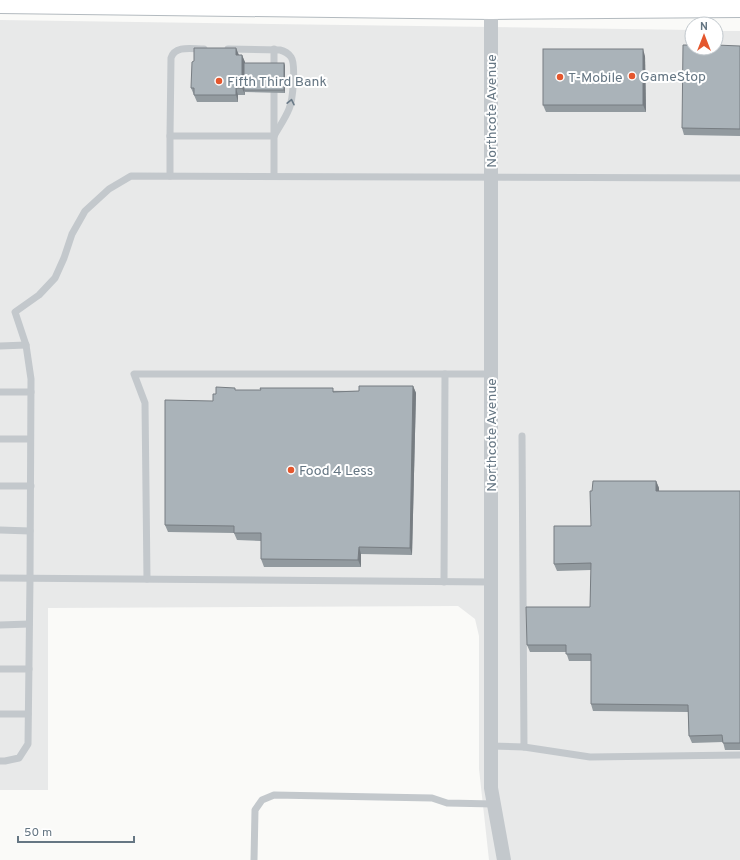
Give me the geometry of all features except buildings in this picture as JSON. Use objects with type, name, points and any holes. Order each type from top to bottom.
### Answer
[{"type":"main road","points":[[0,3],[492,3],[740,8]]},
{"type":"street","name":"Northcote Avenue","points":[[492,3],[491,788],[504,860]]},
{"type":"lane","points":[[170,176],[172,53],[179,49],[211,49]]},
{"type":"lane","points":[[218,49],[274,49],[286,52],[292,57],[294,72],[293,94],[286,118],[274,136]]},
{"type":"lane","points":[[274,49],[274,66]]},
{"type":"lane","points":[[274,93],[274,176]]},
{"type":"lane","points":[[170,136],[274,136]]},
{"type":"lane","points":[[0,761],[19,758],[28,744],[31,379],[26,345],[15,312],[39,295],[55,278],[72,234],[85,211],[109,189],[131,176],[740,178]]},
{"type":"lane","points":[[0,346],[26,345]]},
{"type":"lane","points":[[147,579],[145,403],[134,374],[491,374]]},
{"type":"lane","points":[[444,582],[446,374]]},
{"type":"lane","points":[[0,392],[31,392]]},
{"type":"lane","points":[[522,436],[524,747]]},
{"type":"lane","points":[[0,439],[30,439]]},
{"type":"lane","points":[[0,486],[31,486]]},
{"type":"lane","points":[[0,530],[30,531]]},
{"type":"lane","points":[[0,578],[491,582]]},
{"type":"lane","points":[[0,625],[30,624]]},
{"type":"lane","points":[[0,669],[29,669]]},
{"type":"lane","points":[[0,714],[28,714]]},
{"type":"lane","points":[[491,746],[524,747],[590,757],[740,755]]},
{"type":"lane","points":[[254,860],[255,810],[262,800],[274,795],[432,798],[447,803],[494,804]]},
{"type":"shaded area","points":[[0,20],[684,30],[684,56],[724,56],[724,31],[740,31],[740,860],[489,860],[479,769],[479,636],[475,619],[458,606],[48,608],[48,790],[0,790]]},
{"type":"place","name":"GameStop","points":[[632,76]]},
{"type":"place","name":"T-Mobile","points":[[560,77]]},
{"type":"place","name":"Fifth Third Bank","points":[[219,81]]},
{"type":"place","name":"Food 4 Less","points":[[291,470]]}]
